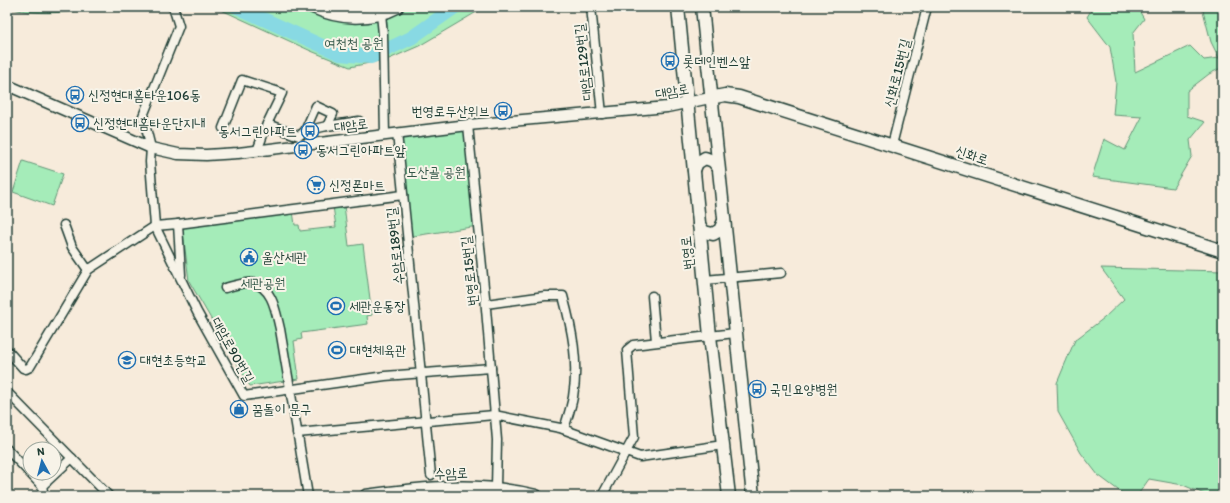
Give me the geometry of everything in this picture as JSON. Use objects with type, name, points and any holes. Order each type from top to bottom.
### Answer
[{"type":"main road","points":[[313,7],[344,16],[362,17],[379,10],[397,7]]},
{"type":"main road","name":"번영로","points":[[678,7],[710,336],[729,496]]},
{"type":"main road","points":[[702,7],[710,98],[753,496]]},
{"type":"main road","name":"신화로","points":[[710,98],[725,95],[739,97],[1223,251]]},
{"type":"main road","points":[[694,170],[697,163],[705,158],[713,161],[718,167]]},
{"type":"main road","points":[[699,225],[704,232],[713,234],[720,230],[724,223]]},
{"type":"main road","name":"수암로","points":[[366,496],[429,488],[470,487],[496,488],[536,496]]},
{"type":"street","name":"대암로90번길","points":[[173,7],[179,26],[143,116],[151,148],[150,162],[155,226],[197,312],[244,396],[385,376],[491,368]]},
{"type":"street","name":"대암로129번길","points":[[591,7],[602,114]]},
{"type":"street","name":"신화로15번길","points":[[892,145],[927,7]]},
{"type":"street","points":[[379,10],[383,34],[385,135]]},
{"type":"street","points":[[223,128],[242,80],[282,93],[267,124],[257,151]]},
{"type":"street","name":"대암로","points":[[7,85],[151,148],[178,154],[206,155],[257,151],[468,125],[602,114],[687,103],[710,98]]},
{"type":"street","points":[[267,124],[299,136],[305,131],[316,106],[334,114],[327,126]]},
{"type":"street","points":[[305,131],[359,121]]},
{"type":"street","name":"번영로15번길","points":[[468,125],[486,304],[497,440],[496,488]]},
{"type":"street","name":"수암로189번길","points":[[397,133],[431,475]]},
{"type":"street","points":[[7,350],[22,368],[26,369],[30,367],[88,270],[155,226],[403,195]]},
{"type":"street","points":[[178,224],[181,279]]},
{"type":"street","points":[[64,225],[72,247],[88,270]]},
{"type":"street","points":[[705,280],[781,273]]},
{"type":"street","points":[[225,288],[252,282],[265,288],[273,303],[280,329],[308,496]]},
{"type":"street","points":[[486,304],[545,296],[563,296],[574,344],[576,369],[573,398],[564,429]]},
{"type":"street","points":[[652,296],[656,341]]},
{"type":"street","points":[[602,496],[634,437],[627,350],[633,344],[735,333]]},
{"type":"street","points":[[7,392],[109,496]]},
{"type":"street","points":[[297,433],[425,420],[494,415],[564,429],[640,457],[723,445]]},
{"type":"street","points":[[7,449],[42,486],[44,496]]},
{"type":"street","points":[[42,486],[72,458]]},
{"type":"street","points":[[429,488],[435,490],[443,496]]},
{"type":"green space","points":[[8,7],[99,7],[78,11],[40,13],[17,10]]},
{"type":"green space","name":"여천천 공원","points":[[215,7],[313,7],[349,20],[401,7],[485,7],[419,46],[389,59],[350,67],[311,51]]},
{"type":"green space","points":[[1093,7],[1137,7],[1144,19],[1133,33],[1135,72],[1190,46],[1204,60],[1219,58],[1211,42],[1202,7],[1223,7],[1223,67],[1209,74],[1187,91],[1187,116],[1205,122],[1190,140],[1192,156],[1173,188],[1092,177],[1104,139],[1125,150],[1142,117],[1113,115],[1116,82],[1110,47],[1087,17]]},
{"type":"green space","name":"도산골 공원","points":[[468,125],[478,226],[407,237],[397,133]]},
{"type":"green space","points":[[23,161],[63,174],[52,206],[13,192]]},
{"type":"green space","name":"세관공원","points":[[344,205],[349,246],[363,244],[372,315],[367,316],[368,324],[301,333],[302,339],[294,341],[299,379],[250,386],[189,281],[182,225],[293,211],[295,225],[299,225],[300,231],[336,227],[333,206]]},
{"type":"green space","points":[[1101,268],[1223,271],[1223,496],[1209,496],[1183,485],[1149,479],[1137,496],[1126,496],[1098,475],[1081,453],[1058,412],[1057,383],[1075,340],[1104,318],[1124,299]]},
{"type":"waterway","points":[[237,7],[340,54],[371,57],[411,38],[455,7]]},
{"type":"place","name":"롯데인벤스앞","points":[[670,61]]},
{"type":"place","name":"신정현대홈타운106동","points":[[75,95]]},
{"type":"place","name":"번영로두산위브","points":[[503,111]]},
{"type":"place","name":"신정현대홈타운단지내","points":[[80,123]]},
{"type":"place","name":"동서그린아파트","points":[[310,131]]},
{"type":"place","name":"동서그린아파트앞","points":[[303,150]]},
{"type":"place","name":"신정폰마트","points":[[316,185]]},
{"type":"place","name":"울산세관","points":[[249,257]]},
{"type":"place","name":"세관운동장","points":[[336,306]]},
{"type":"place","name":"대현체육관","points":[[337,350]]},
{"type":"place","name":"대현초등학교","points":[[127,360]]},
{"type":"place","name":"국민요양병원","points":[[757,389]]},
{"type":"place","name":"꿈돌이 문구","points":[[239,409]]}]
